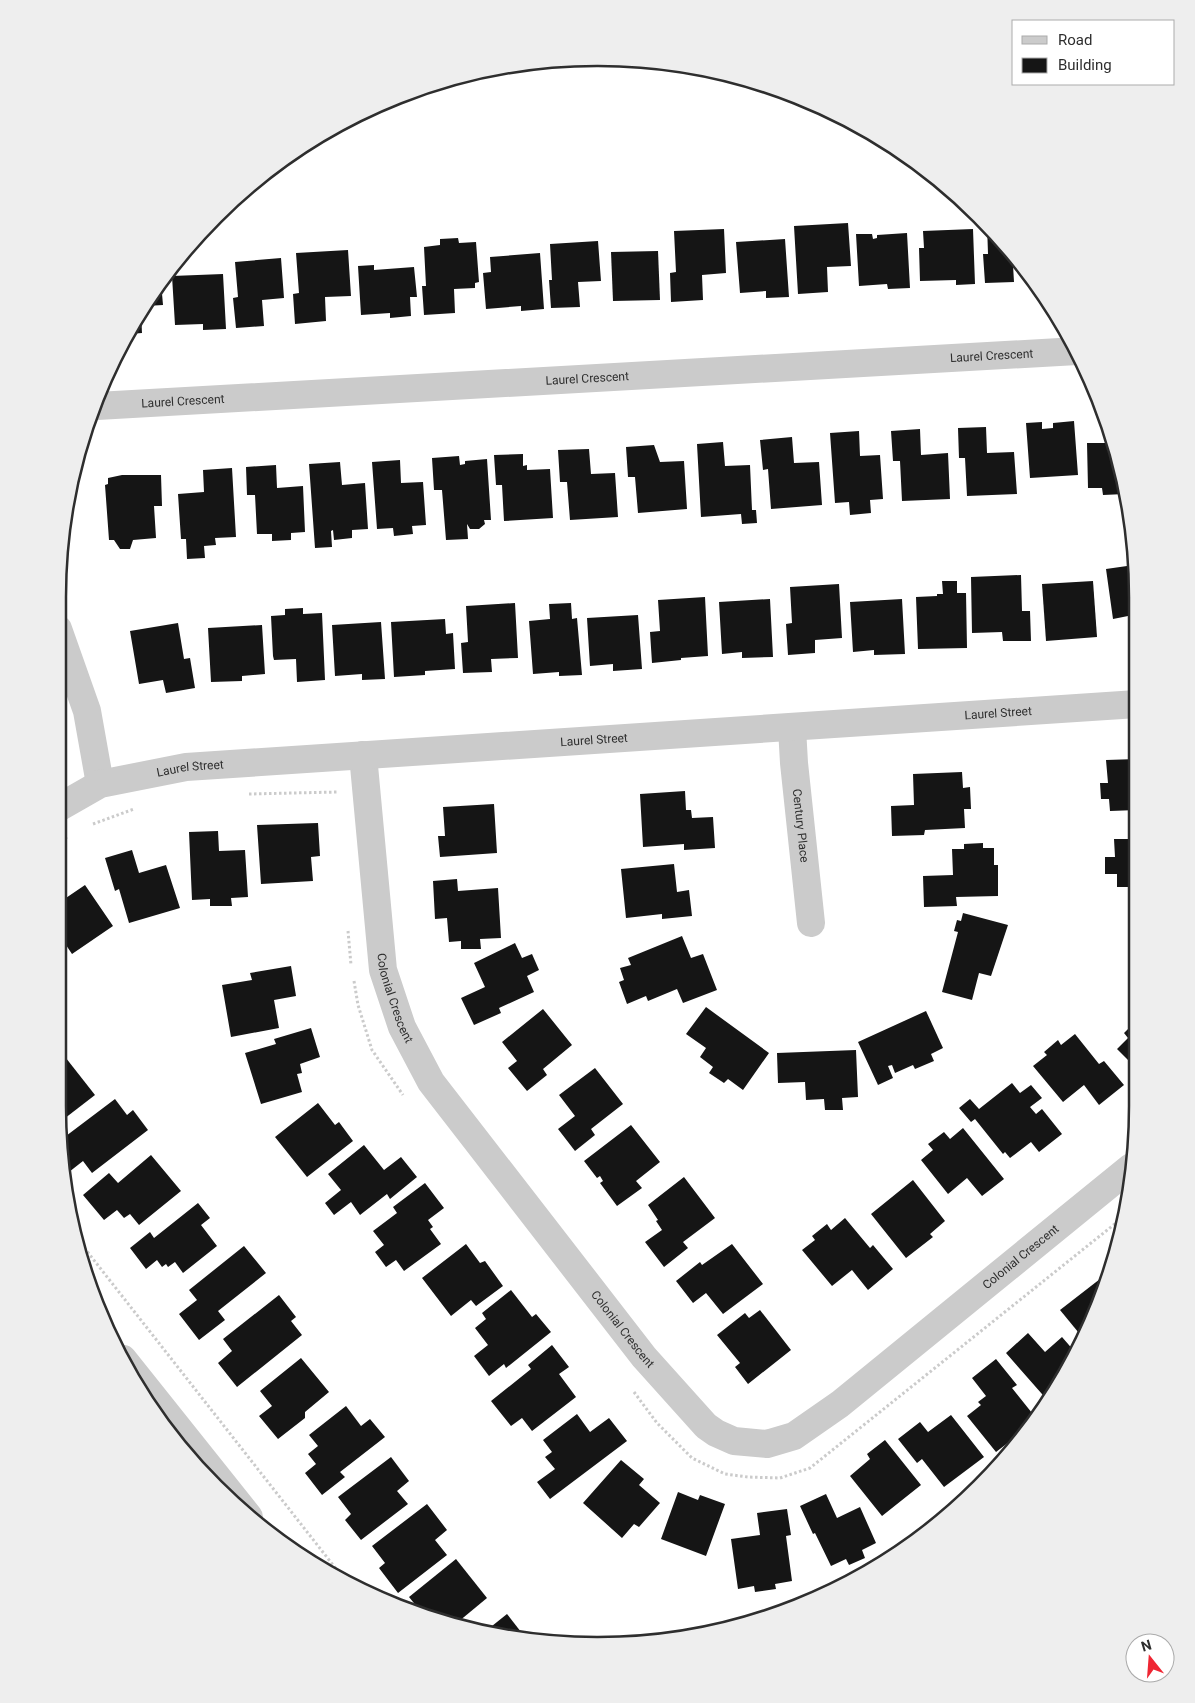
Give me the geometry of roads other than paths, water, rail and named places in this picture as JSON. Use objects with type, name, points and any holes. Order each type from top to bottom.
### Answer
[{"type":"street","name":"Laurel Crescent","points":[[102,406],[1068,352]]},
{"type":"street","points":[[66,651],[87,710],[100,784]]},
{"type":"street","name":"Laurel Street","points":[[66,803],[100,784],[186,767],[1129,705]]},
{"type":"street","name":"Century Place","points":[[792,728],[811,923]]},
{"type":"street","name":"Colonial Crescent","points":[[363,755],[383,970],[402,1027],[431,1082],[644,1358],[696,1416],[725,1438],[744,1443],[767,1444],[780,1441],[804,1430],[840,1404],[1124,1172]]},
{"type":"street","points":[[151,1393],[214,1472]]}]
